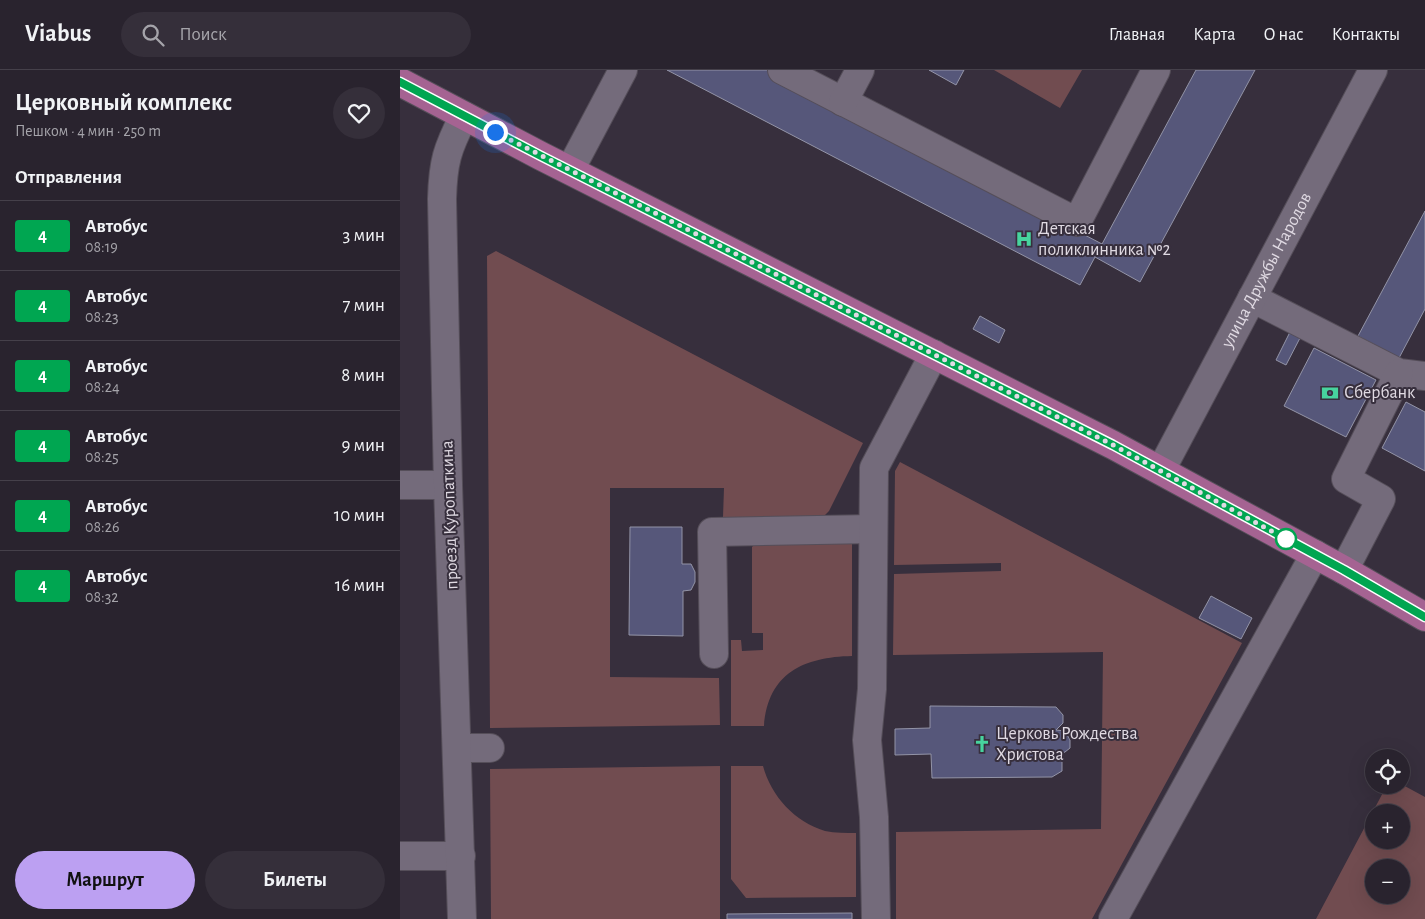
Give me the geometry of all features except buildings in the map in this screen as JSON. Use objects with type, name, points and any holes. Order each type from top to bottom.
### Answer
[{"type":"main road","points":[[400,82],[1161,470],[1344,570],[1425,617]]},
{"type":"street","points":[[570,170],[623,70]]},
{"type":"street","points":[[782,70],[1077,222],[1156,70]]},
{"type":"street","points":[[843,102],[860,70]]},
{"type":"street","name":"улица Дружбы Народов","points":[[1161,470],[1373,70]]},
{"type":"street","name":"проезд Куропаткина","points":[[462,919],[448,485],[443,178],[445,160],[451,141],[464,116]]},
{"type":"street","points":[[1252,298],[1412,375],[1346,479],[1381,499],[1344,570]]},
{"type":"street","points":[[876,919],[874,817],[867,740],[872,688],[874,468],[934,354]]},
{"type":"street","points":[[400,485],[448,485]]},
{"type":"street","points":[[714,654],[712,532],[873,529]]},
{"type":"street","points":[[1113,919],[1315,554]]},
{"type":"street","points":[[457,748],[490,748]]},
{"type":"street","points":[[400,856],[461,856]]},
{"type":"shaded area","points":[[994,70],[1082,70],[1060,108]]},
{"type":"shaded area","points":[[496,251],[863,443],[829,511],[819,521],[731,522],[723,517],[724,488],[610,488],[610,677],[719,678],[720,725],[490,728],[487,256]]},
{"type":"shaded area","points":[[900,462],[1242,643],[1092,919],[896,919],[896,832],[1101,829],[1103,652],[893,655],[894,574],[1001,571],[1001,563],[894,565],[895,471]]},
{"type":"shaded area","points":[[760,539],[852,539],[852,656],[819,660],[791,672],[781,681],[773,693],[767,708],[764,726],[731,726],[731,640],[741,640],[742,651],[763,650],[763,633],[752,633],[752,547]]},
{"type":"shaded area","points":[[720,766],[720,919],[491,919],[490,769]]},
{"type":"shaded area","points":[[731,766],[763,766],[772,788],[794,814],[814,827],[825,831],[856,833],[856,897],[746,898],[731,879]]},
{"type":"shaded area","points":[[1410,789],[1425,797],[1425,919],[1316,919],[1365,827],[1365,849],[1410,849],[1410,804],[1377,804],[1382,794],[1410,794]]},
{"type":"bus line","name":"4","points":[[400,82],[541,156],[588,178],[1113,445],[1344,570],[1425,617]]},
{"type":"place","name":"Детская поликлинника №2","points":[[1024,239]]},
{"type":"place","name":"Сбербанк","points":[[1330,393]]},
{"type":"place","name":"Церковь Рождества Христова","points":[[982,744]]},
{"type":"route","points":[[495,132],[1113,445],[1286,539]]}]
